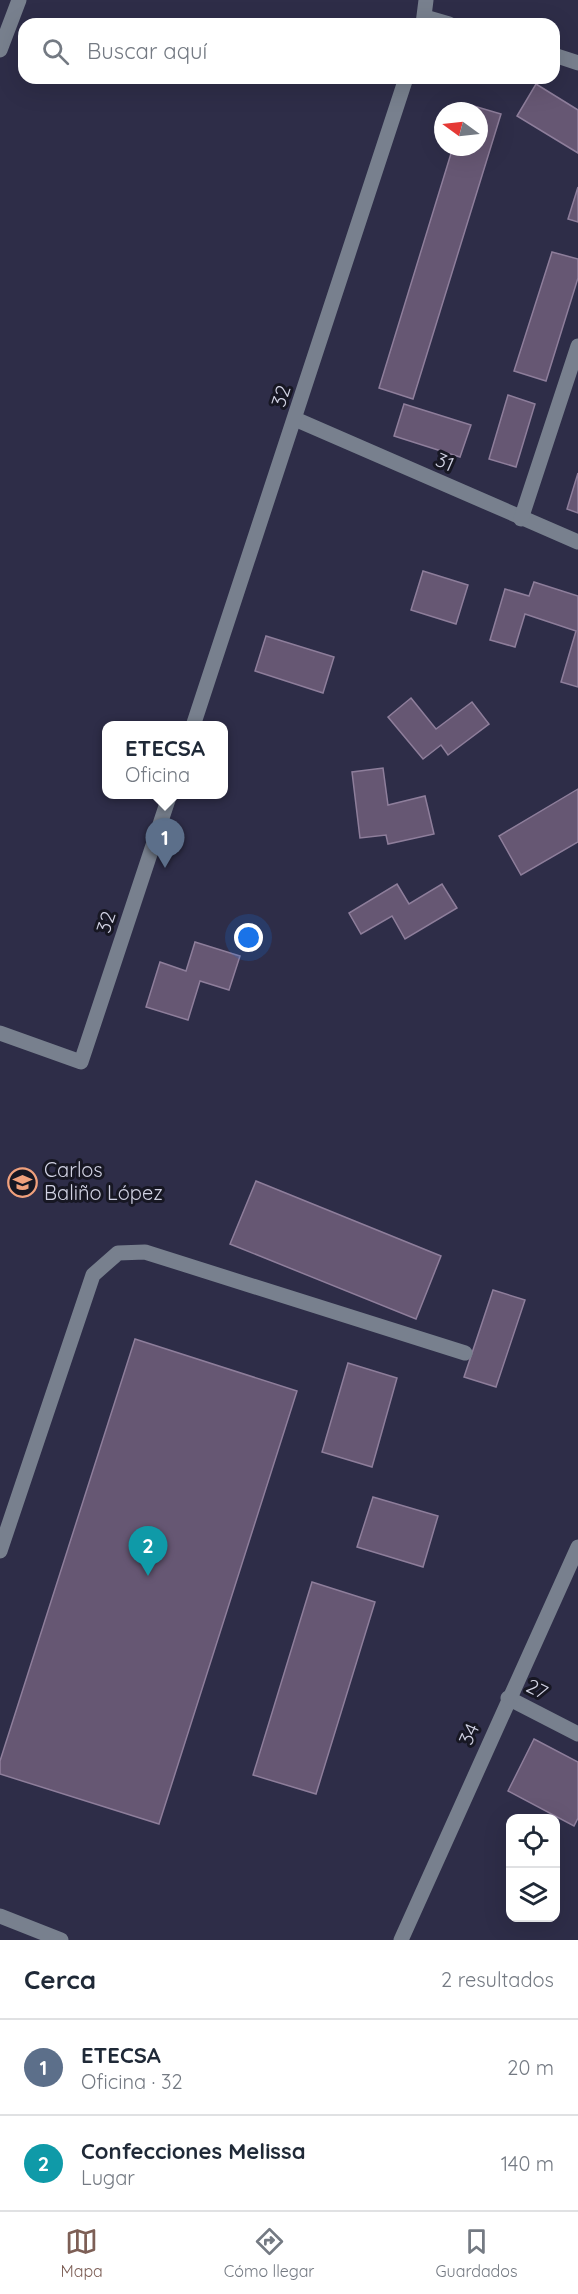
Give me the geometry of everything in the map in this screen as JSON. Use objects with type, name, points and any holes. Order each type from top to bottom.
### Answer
[{"type":"street","points":[[0,50],[19,0]]},
{"type":"street","points":[[424,18],[426,0]]},
{"type":"street","points":[[560,56],[577,58]]},
{"type":"street","name":"32","points":[[195,721],[404,84]]},
{"type":"street","points":[[521,519],[578,346]]},
{"type":"street","name":"31","points":[[295,419],[578,543]]},
{"type":"street","name":"32","points":[[0,1033],[81,1062],[169,799]]},
{"type":"street","points":[[0,1551],[93,1275],[118,1252],[146,1252],[465,1353]]},
{"type":"street","name":"34","points":[[401,1940],[508,1698],[578,1547]]},
{"type":"street","name":"27","points":[[508,1698],[578,1734]]},
{"type":"street","points":[[0,1917],[54,1939]]},
{"type":"building","points":[[536,84],[578,110],[578,153],[517,116]]},
{"type":"building","points":[[488,110],[501,114],[413,399],[379,388],[450,156],[488,156]]},
{"type":"building","points":[[578,187],[578,222],[568,219]]},
{"type":"building","points":[[552,252],[578,259],[578,278],[546,381],[514,371]]},
{"type":"building","points":[[508,395],[535,404],[516,467],[489,459]]},
{"type":"building","points":[[404,404],[471,425],[460,457],[394,436]]},
{"type":"building","points":[[578,473],[578,513],[567,509]]},
{"type":"building","points":[[423,571],[468,585],[456,624],[411,610]]},
{"type":"building","points":[[534,582],[578,596],[578,687],[561,682],[576,631],[525,614],[515,647],[490,640],[505,589],[529,596]]},
{"type":"building","points":[[266,636],[334,657],[323,693],[255,671]]},
{"type":"building","points":[[411,698],[436,729],[472,702],[489,724],[448,755],[441,745],[423,759],[388,717]]},
{"type":"building","points":[[383,768],[388,805],[425,796],[434,834],[388,844],[386,835],[360,838],[352,772]]},
{"type":"building","points":[[578,789],[578,842],[521,875],[499,836]]},
{"type":"building","points":[[397,884],[409,904],[442,884],[457,908],[405,939],[392,916],[361,934],[349,913]]},
{"type":"building","points":[[195,942],[240,956],[229,990],[200,981],[188,1020],[146,1007],[160,962],[186,971]]},
{"type":"building","points":[[256,1181],[441,1256],[416,1319],[230,1244]]},
{"type":"building","points":[[493,1290],[525,1300],[496,1387],[464,1377]]},
{"type":"building","points":[[135,1339],[297,1391],[159,1824],[0,1774],[0,1761]]},
{"type":"building","points":[[348,1363],[397,1378],[372,1467],[322,1452]]},
{"type":"building","points":[[373,1497],[438,1516],[423,1567],[357,1547]]},
{"type":"building","points":[[312,1582],[375,1602],[316,1794],[253,1775]]},
{"type":"building","points":[[534,1739],[578,1762],[578,1818],[574,1826],[560,1819],[560,1814],[551,1814],[508,1791]]},
{"type":"place","name":"ETECSA","points":[[165,868]]},
{"type":"place","name":"Carlos Baliño López","points":[[23,1182]]},
{"type":"place","name":"Confecciones Melissa","points":[[148,1576]]}]
